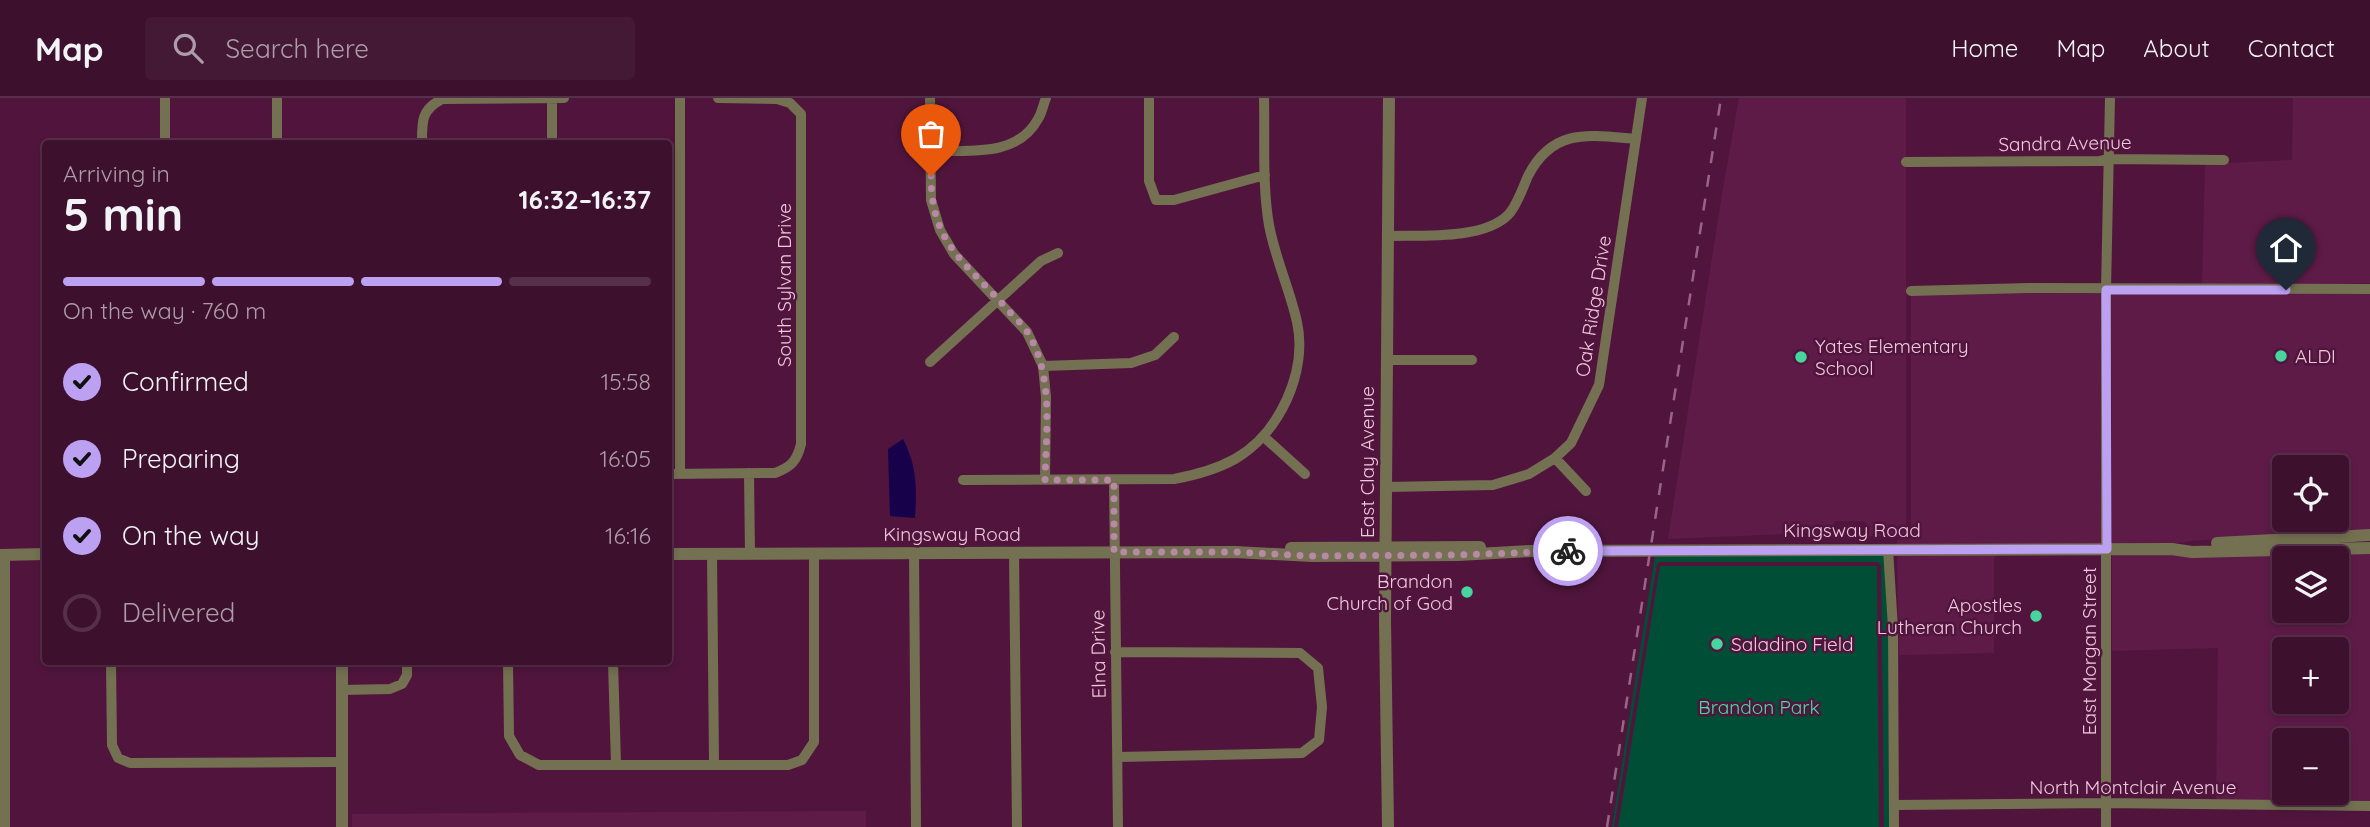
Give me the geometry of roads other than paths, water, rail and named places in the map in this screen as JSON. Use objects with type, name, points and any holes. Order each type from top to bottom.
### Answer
[{"type":"street","points":[[165,98],[165,140]]},
{"type":"street","points":[[277,98],[277,140]]},
{"type":"street","points":[[552,98],[552,140]]},
{"type":"street","points":[[422,140],[422,122],[429,106],[442,99],[564,98]]},
{"type":"street","points":[[680,98],[674,474],[749,473],[750,554]]},
{"type":"street","name":"South Sylvan Drive","points":[[718,98],[777,99],[790,103],[801,114],[801,444],[797,458],[789,468],[775,473],[749,473]]},
{"type":"street","points":[[930,98],[931,200],[940,230],[954,254],[1027,332],[1043,366],[1046,397],[1045,480]]},
{"type":"street","points":[[931,151],[998,149],[1021,138],[1038,120],[1046,98]]},
{"type":"street","points":[[1149,98],[1149,181],[1156,200],[1174,200],[1265,175]]},
{"type":"street","points":[[963,480],[1174,479],[1205,473],[1236,459],[1263,436],[1286,402],[1298,363],[1298,325],[1269,226],[1264,98]]},
{"type":"street","name":"East Clay Avenue","points":[[1388,827],[1386,486],[1389,98]]},
{"type":"street","name":"Oak Ridge Drive","points":[[1386,486],[1493,485],[1530,474],[1555,458],[1571,443],[1599,384],[1642,98]]},
{"type":"street","name":"East Morgan Street","points":[[2106,827],[2106,290],[2110,98]]},
{"type":"street","points":[[1388,236],[1460,234],[1481,229],[1509,214],[1537,159],[1560,142],[1587,134],[1636,139]]},
{"type":"street","name":"Sandra Avenue","points":[[1906,162],[2224,160]]},
{"type":"street","points":[[930,362],[1041,261],[1058,253]]},
{"type":"street","points":[[1910,292],[2029,288],[2370,289]]},
{"type":"street","points":[[1043,366],[1131,363],[1155,355],[1174,337]]},
{"type":"street","points":[[1387,360],[1472,360]]},
{"type":"street","points":[[1263,436],[1305,474]]},
{"type":"street","points":[[1555,458],[1586,491]]},
{"type":"street","name":"Elna Drive","points":[[1114,480],[1118,827]]},
{"type":"street","name":"Kingsway Road","points":[[2172,549],[2191,545],[2370,535]]},
{"type":"street","name":"Kingsway Road","points":[[672,554],[1235,552],[1310,547],[1386,551],[1458,546],[1531,551],[2172,549],[2192,552],[2370,548]]},
{"type":"street","points":[[1888,549],[1893,628],[1894,827]]},
{"type":"street","points":[[1014,552],[1017,827]]},
{"type":"street","points":[[508,665],[509,737],[520,755],[539,765],[788,765],[802,760],[814,743],[814,553]]},
{"type":"street","points":[[914,553],[916,827]]},
{"type":"street","points":[[5,827],[3,555],[42,554]]},
{"type":"street","points":[[712,554],[714,764]]},
{"type":"street","points":[[1115,652],[1300,653],[1318,668],[1322,707],[1319,740],[1302,753],[1118,757]]},
{"type":"street","points":[[111,665],[112,745],[118,758],[130,763],[342,762]]},
{"type":"street","points":[[342,665],[342,827]]},
{"type":"street","points":[[342,690],[390,689],[402,684],[407,675],[408,665]]},
{"type":"street","points":[[613,665],[616,764]]},
{"type":"street","name":"North Montclair Avenue","points":[[1895,805],[2106,803],[2370,806]]},
{"type":"railway","points":[[1607,827],[1721,98]]},
{"type":"place","name":"ALDI","points":[[2281,356]]},
{"type":"place","name":"Yates Elementary School","points":[[1801,357]]},
{"type":"place","name":"Brandon Church of God","points":[[1467,592]]},
{"type":"place","name":"Apostles Lutheran Church","points":[[2036,616]]},
{"type":"place","name":"Saladino Field","points":[[1717,644]]},
{"type":"park label","name":"Brandon Park","points":[[1759,707]]}]
